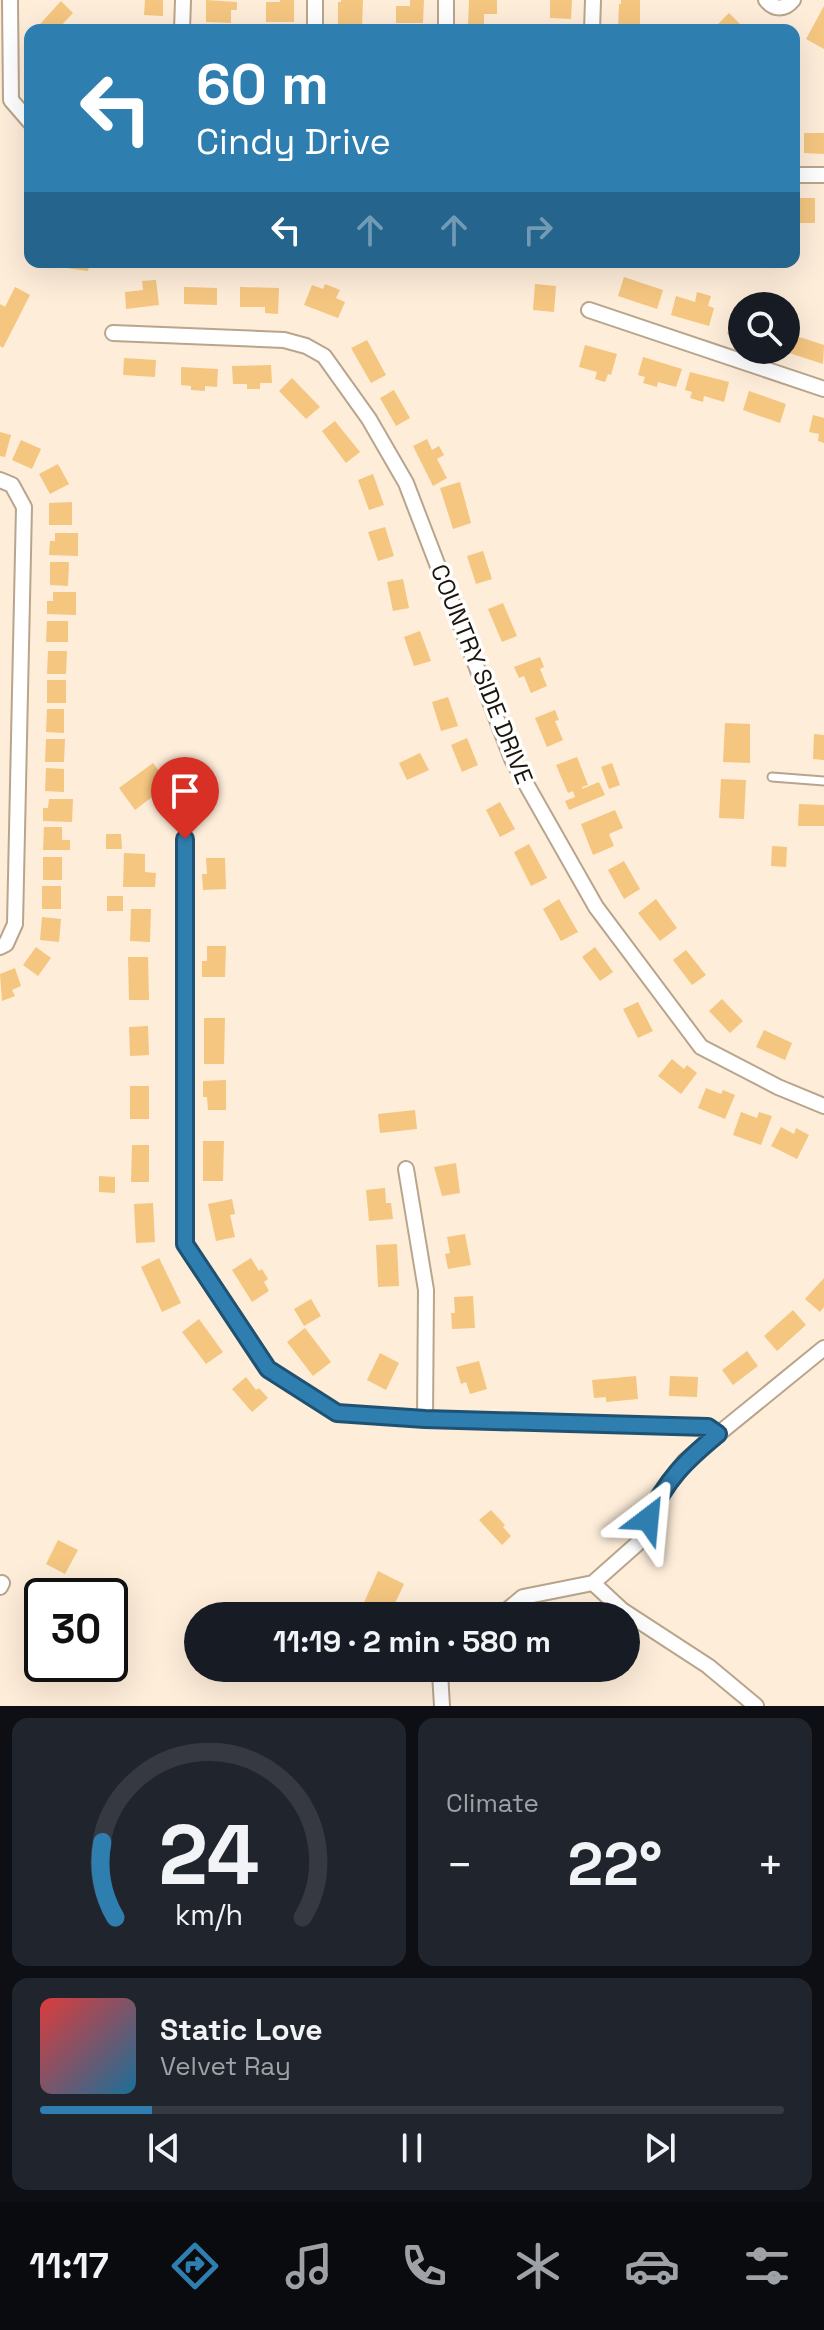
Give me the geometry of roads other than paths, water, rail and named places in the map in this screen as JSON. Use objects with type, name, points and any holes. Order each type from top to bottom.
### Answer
[{"type":"street","points":[[10,0],[11,100],[24,115]]},
{"type":"street","points":[[182,24],[183,0]]},
{"type":"street","points":[[315,0],[315,24]]},
{"type":"street","points":[[446,0],[446,24]]},
{"type":"street","points":[[592,24],[593,0]]},
{"type":"street","points":[[766,0],[780,8],[793,0]]},
{"type":"street","points":[[800,175],[824,175]]},
{"type":"street","points":[[589,310],[824,389]]},
{"type":"street","name":"COUNTRY SIDE DRIVE","points":[[113,333],[284,340],[306,346],[324,356],[369,419],[406,483],[512,759],[596,907],[701,1047],[778,1087],[824,1106]]},
{"type":"street","points":[[0,480],[12,485],[24,507],[15,924],[6,944],[0,947]]},
{"type":"street","points":[[185,839],[185,1244],[268,1369],[337,1413],[425,1419],[708,1427],[718,1434]]},
{"type":"street","points":[[406,1169],[426,1290],[425,1419]]},
{"type":"street","points":[[517,1602],[523,1597],[593,1583],[637,1544],[659,1495],[685,1461],[824,1348]]},
{"type":"street","points":[[593,1583],[622,1610],[708,1666],[756,1706]]},
{"type":"street","points":[[441,1682],[442,1706]]},
{"type":"lane","points":[[772,777],[824,781]]}]
